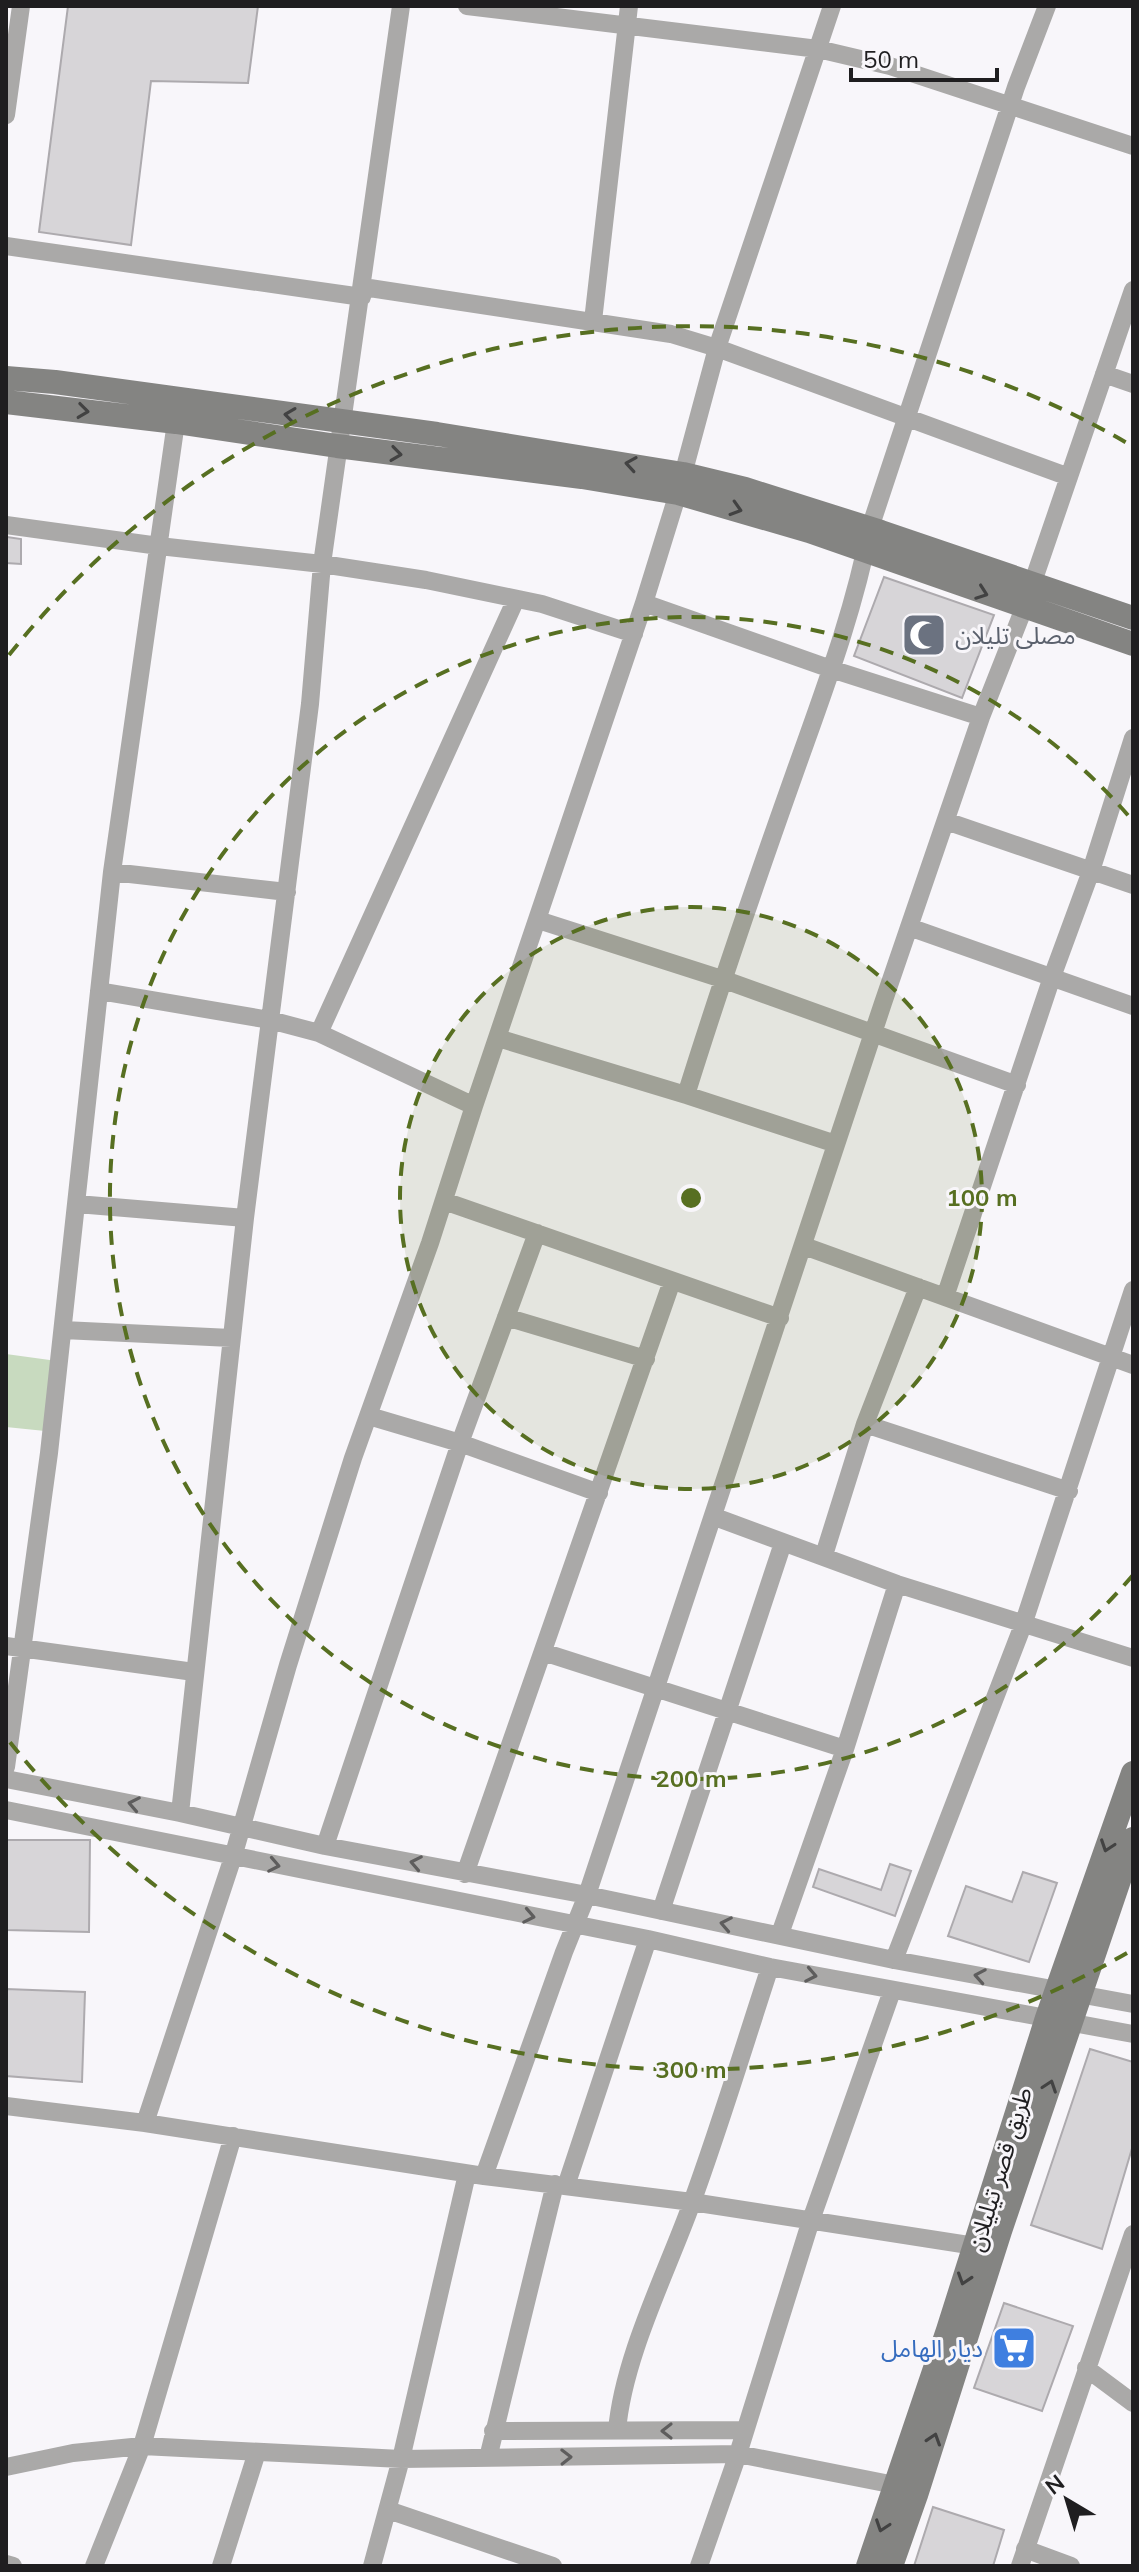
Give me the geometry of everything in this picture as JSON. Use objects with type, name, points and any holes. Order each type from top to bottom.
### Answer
[{"type":"main road","points":[[6,378],[452,436],[680,484],[865,553],[1133,644]]},
{"type":"main road","points":[[6,402],[582,477],[745,489],[870,528],[1133,618]]},
{"type":"main road","name":"طريق قصر تيليلان","points":[[891,2566],[1071,2023],[1068,1992],[1133,1773]]},
{"type":"main road","name":"طريق قصر تيليلان","points":[[868,2566],[1047,2018],[1068,1992],[1133,1839]]},
{"type":"street","points":[[6,115],[21,6]]},
{"type":"street","points":[[180,1813],[245,1218],[310,704],[322,564],[401,6]]},
{"type":"street","points":[[467,6],[628,15],[818,49],[890,66],[1133,146]]},
{"type":"street","points":[[145,2123],[233,1857],[288,1665],[369,1416],[634,634],[717,348],[832,6]]},
{"type":"street","points":[[686,1095],[722,979],[831,669],[870,528],[1047,6]]},
{"type":"street","points":[[593,321],[628,15]]},
{"type":"street","points":[[6,246],[593,321],[671,334],[1069,477]]},
{"type":"street","points":[[372,2566],[476,2175],[587,1895],[909,927],[981,717],[1024,608],[1133,290]]},
{"type":"street","points":[[1104,374],[1133,384]]},
{"type":"street","points":[[6,1767],[14,1647],[49,1453],[112,872],[176,422]]},
{"type":"street","points":[[6,525],[426,580],[542,604],[634,634]]},
{"type":"street","points":[[319,1033],[516,599]]},
{"type":"street","points":[[644,603],[831,669],[981,717]]},
{"type":"street","points":[[945,1297],[1052,977],[1091,871],[1133,738]]},
{"type":"street","points":[[946,821],[1133,885]]},
{"type":"street","points":[[112,872],[287,892]]},
{"type":"street","points":[[538,920],[722,979],[1017,1085]]},
{"type":"street","points":[[909,927],[1133,1006]]},
{"type":"street","points":[[99,991],[270,1020],[319,1033],[474,1106]]},
{"type":"street","points":[[498,1038],[836,1144]]},
{"type":"street","points":[[444,1201],[780,1318]]},
{"type":"street","points":[[77,1204],[245,1218]]},
{"type":"street","points":[[325,1846],[460,1443],[537,1233]]},
{"type":"street","points":[[804,1246],[1133,1365]]},
{"type":"street","points":[[465,1874],[672,1281]]},
{"type":"street","points":[[824,1555],[865,1424],[918,1287]]},
{"type":"street","points":[[894,1960],[1023,1625],[1133,1290]]},
{"type":"street","points":[[506,1317],[646,1359]]},
{"type":"street","points":[[63,1330],[231,1338]]},
{"type":"street","points":[[369,1416],[460,1443],[599,1493]]},
{"type":"street","points":[[865,1424],[1069,1491]]},
{"type":"street","points":[[715,1517],[897,1584],[1133,1658]]},
{"type":"street","points":[[661,1911],[783,1543]]},
{"type":"street","points":[[780,1934],[845,1749],[897,1584]]},
{"type":"street","points":[[14,1647],[194,1672]]},
{"type":"street","points":[[543,1652],[845,1749]]},
{"type":"street","points":[[6,1779],[180,1813],[325,1846],[780,1934],[894,1960],[1133,2004]]},
{"type":"street","points":[[6,1810],[648,1939],[770,1967],[1133,2034]]},
{"type":"street","points":[[488,2458],[561,2185],[648,1939]]},
{"type":"street","points":[[617,2431],[620,2402],[630,2366],[692,2202],[770,1967]]},
{"type":"street","points":[[699,2566],[738,2454],[811,2220],[892,1991]]},
{"type":"street","points":[[6,2106],[145,2123],[476,2175],[692,2202],[975,2246]]},
{"type":"street","points":[[94,2566],[142,2446],[233,2136]]},
{"type":"street","points":[[1071,2566],[1023,2558],[1133,2234]]},
{"type":"street","points":[[1086,2368],[1133,2403]]},
{"type":"street","points":[[493,2431],[745,2430]]},
{"type":"street","points":[[6,2467],[73,2453],[142,2446],[401,2459],[738,2454],[895,2485]]},
{"type":"street","points":[[221,2566],[257,2452]]},
{"type":"street","points":[[388,2510],[553,2566]]},
{"type":"street","points":[[6,2564],[13,2566]]},
{"type":"green space","points":[[6,1354],[57,1361],[45,1431],[6,1427]]},
{"type":"building","points":[[68,6],[258,6],[248,83],[151,81],[131,245],[39,232]]},
{"type":"building","points":[[7,537],[21,539],[21,564],[6,563]]},
{"type":"building","name":"مصلى تليلان","points":[[884,577],[994,615],[962,698],[854,656]]},
{"type":"building","points":[[6,1840],[90,1840],[89,1932],[6,1930]]},
{"type":"building","points":[[890,1864],[911,1871],[895,1916],[813,1887],[819,1869],[881,1890]]},
{"type":"building","points":[[1023,1872],[1057,1883],[1029,1962],[948,1936],[966,1886],[1012,1902]]},
{"type":"building","points":[[6,1989],[85,1992],[82,2082],[6,2076]]},
{"type":"building","points":[[1090,2049],[1133,2062],[1133,2145],[1102,2249],[1031,2225]]},
{"type":"building","points":[[1004,2303],[1073,2326],[1042,2411],[974,2388]]},
{"type":"building","points":[[933,2507],[1004,2530],[993,2566],[914,2566]]},
{"type":"place","name":"مصلى تليلان","points":[[924,635]]},
{"type":"place","name":"ديار الهامل","points":[[1014,2348]]}]
